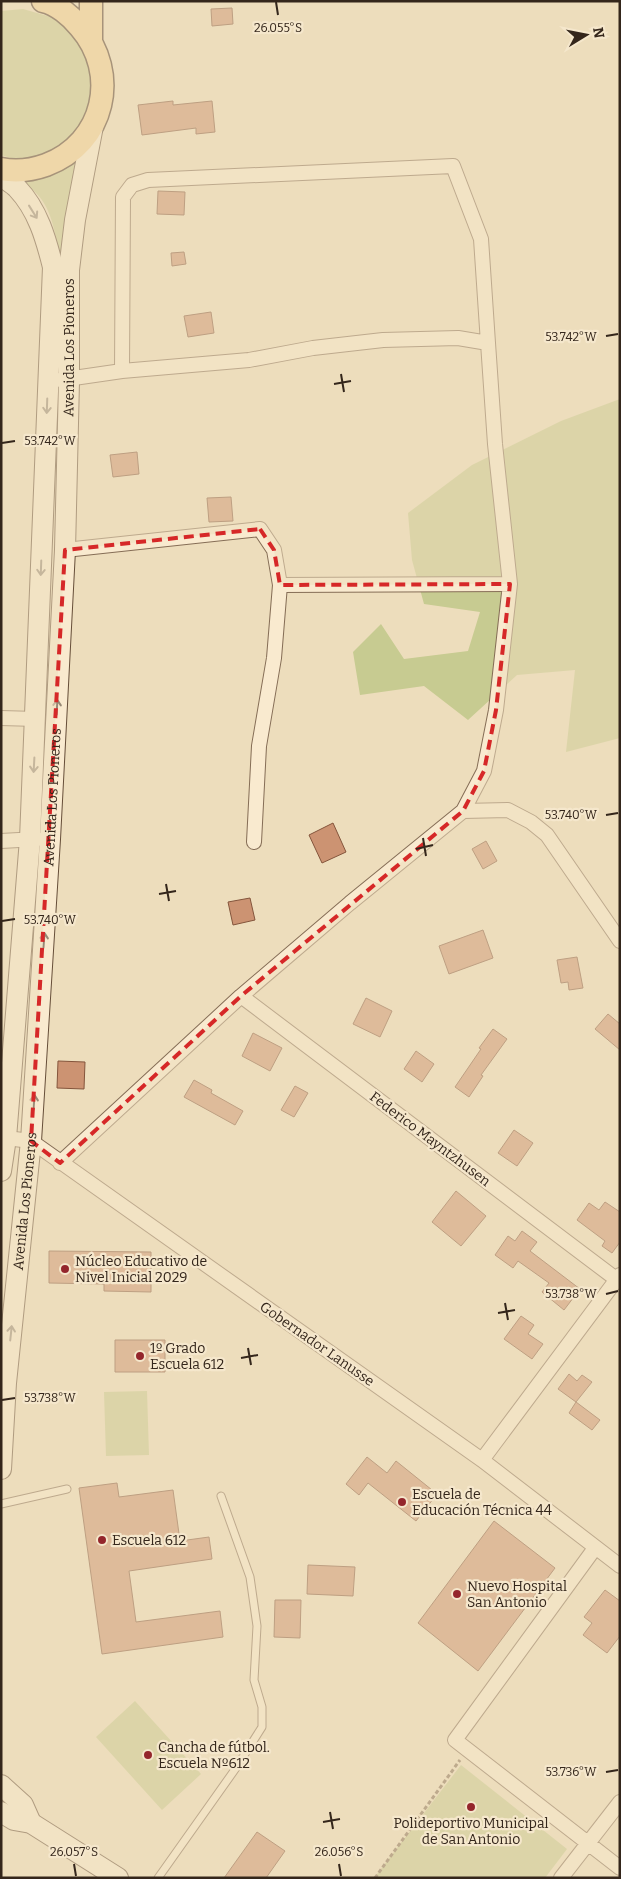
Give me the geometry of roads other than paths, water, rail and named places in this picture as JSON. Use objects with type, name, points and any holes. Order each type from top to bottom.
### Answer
[{"type":"main road","points":[[1,168],[9,170],[34,169],[58,161],[78,146],[93,126],[101,105],[104,82],[100,60],[91,39],[72,17],[43,1]]},
{"type":"main road","points":[[91,1],[91,39]]},
{"type":"main road","name":"Avenida Los Pioneros","points":[[1,1469],[4,1382],[31,1141],[50,839],[65,550],[69,380],[68,270],[75,220],[93,126]]},
{"type":"main road","name":"Avenida Los Pioneros","points":[[1,176],[17,188],[36,215],[46,240],[53,267],[30,839],[6,1138],[1,1171]]},
{"type":"main road","points":[[1,1785],[23,1805],[31,1823]]},
{"type":"main road","points":[[1,1812],[14,1820],[31,1823],[118,1878]]},
{"type":"street","points":[[60,1162],[241,996],[350,903],[463,811],[484,771],[496,710],[510,584],[495,444],[481,239],[453,166],[148,180],[132,185],[123,197],[122,371]]},
{"type":"street","points":[[48,380],[69,380],[122,371],[249,360],[313,348],[383,340],[458,338],[488,343]]},
{"type":"street","points":[[65,550],[260,529],[274,550],[280,585],[274,658],[259,746],[254,842]]},
{"type":"street","points":[[280,585],[510,584]]},
{"type":"street","points":[[1,718],[36,719]]},
{"type":"street","points":[[463,811],[508,810],[531,822],[547,835],[620,941]]},
{"type":"street","points":[[1,841],[50,839]]},
{"type":"street","name":"Federico Mayntzhusen","points":[[241,996],[619,1279]]},
{"type":"street","name":"Gobernador Lanusse","points":[[6,1138],[31,1141],[482,1460],[620,1566]]},
{"type":"street","points":[[482,1460],[619,1279]]},
{"type":"street","points":[[595,1548],[455,1740],[620,1868]]},
{"type":"street","points":[[561,1878],[620,1802]]},
{"type":"lane","points":[[1,1504],[67,1489]]},
{"type":"lane","points":[[158,1878],[236,1768],[262,1727],[262,1707],[254,1680],[257,1626],[250,1577],[221,1496]]},
{"type":"place","name":"Núcleo Educativo de Nivel Inicial 2029","points":[[65,1269]]},
{"type":"place","name":"1º Grado Escuela 612","points":[[140,1356]]},
{"type":"place","name":"Escuela de Educación Técnica 44","points":[[402,1502]]},
{"type":"place","name":"Escuela 612","points":[[102,1540]]},
{"type":"place","name":"Nuevo Hospital San Antonio","points":[[457,1594]]},
{"type":"place","name":"Cancha de fútbol. Escuela Nº612","points":[[148,1755]]},
{"type":"place","name":"Polideportivo Municipal de San Antonio","points":[[471,1807]]}]
